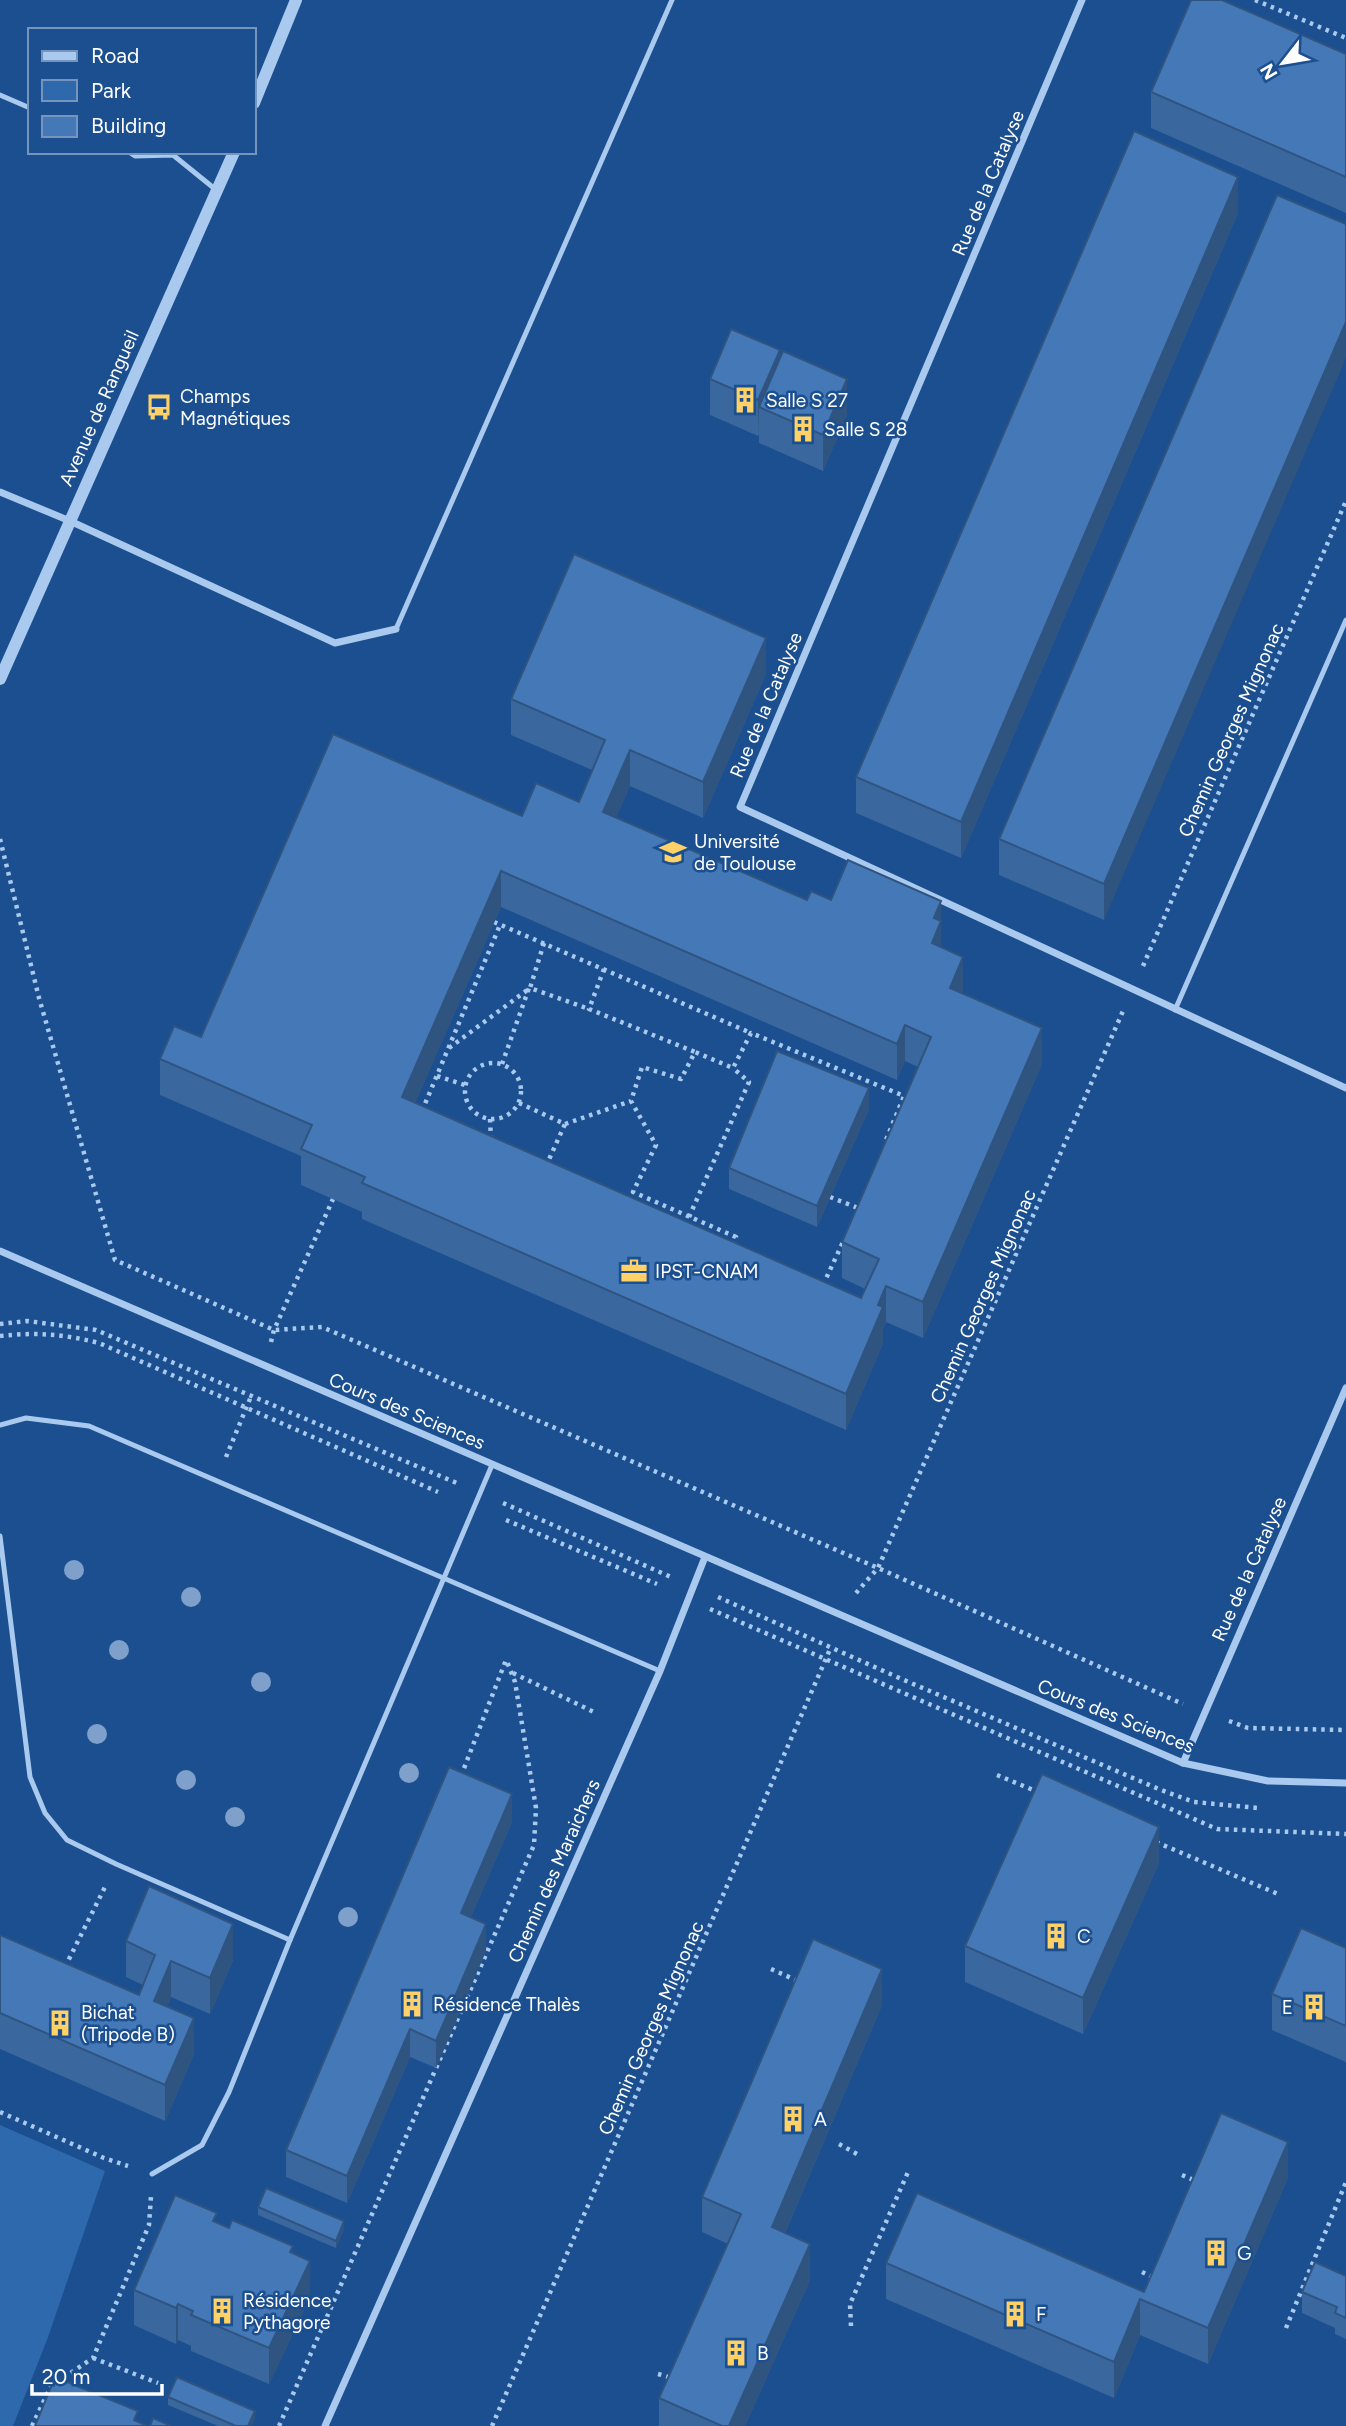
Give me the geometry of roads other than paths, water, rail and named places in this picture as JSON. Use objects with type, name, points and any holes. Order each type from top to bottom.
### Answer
[{"type":"street","points":[[256,98],[296,0]]},
{"type":"street","name":"Rue de la Catalyse","points":[[1082,0],[740,807],[1346,1088]]},
{"type":"street","name":"Avenue de Rangueil","points":[[0,679],[232,154]]},
{"type":"street","points":[[0,492],[70,521],[335,643],[396,629]]},
{"type":"street","name":"Cours des Sciences","points":[[0,1251],[1183,1763],[1268,1782],[1346,1783]]},
{"type":"street","name":"Rue de la Catalyse","points":[[1183,1763],[1346,1388]]},
{"type":"street","name":"Chemin des Maraichers","points":[[325,2426],[660,1671],[705,1557]]},
{"type":"lane","points":[[396,629],[671,0]]},
{"type":"lane","points":[[0,95],[28,107]]},
{"type":"lane","points":[[132,154],[173,155],[218,191]]},
{"type":"lane","points":[[1175,1010],[1346,620]]},
{"type":"lane","points":[[0,1424],[26,1418],[89,1426],[660,1671]]},
{"type":"lane","points":[[152,2174],[202,2145],[229,2092],[290,1940],[492,1465]]},
{"type":"lane","points":[[0,1536],[3,1590],[30,1777],[44,1813],[67,1840],[290,1940]]},
{"type":"place","name":"Salle S 27","points":[[745,400]]},
{"type":"place","name":"Champs Magnétiques","points":[[159,407]]},
{"type":"place","name":"Salle S 28","points":[[803,429]]},
{"type":"place","name":"Université de Toulouse","points":[[673,852]]},
{"type":"place","name":"IPST-CNAM","points":[[634,1271]]},
{"type":"place","name":"C","points":[[1056,1936]]},
{"type":"place","name":"Résidence Thalès","points":[[412,2004]]},
{"type":"place","name":"E","points":[[1314,2007]]},
{"type":"place","name":"Bichat (Tripode B)","points":[[60,2023]]},
{"type":"place","name":"A","points":[[793,2119]]},
{"type":"place","name":"G","points":[[1216,2253]]},
{"type":"place","name":"Résidence Pythagore","points":[[222,2311]]},
{"type":"place","name":"F","points":[[1015,2314]]},
{"type":"place","name":"B","points":[[736,2353]]}]
